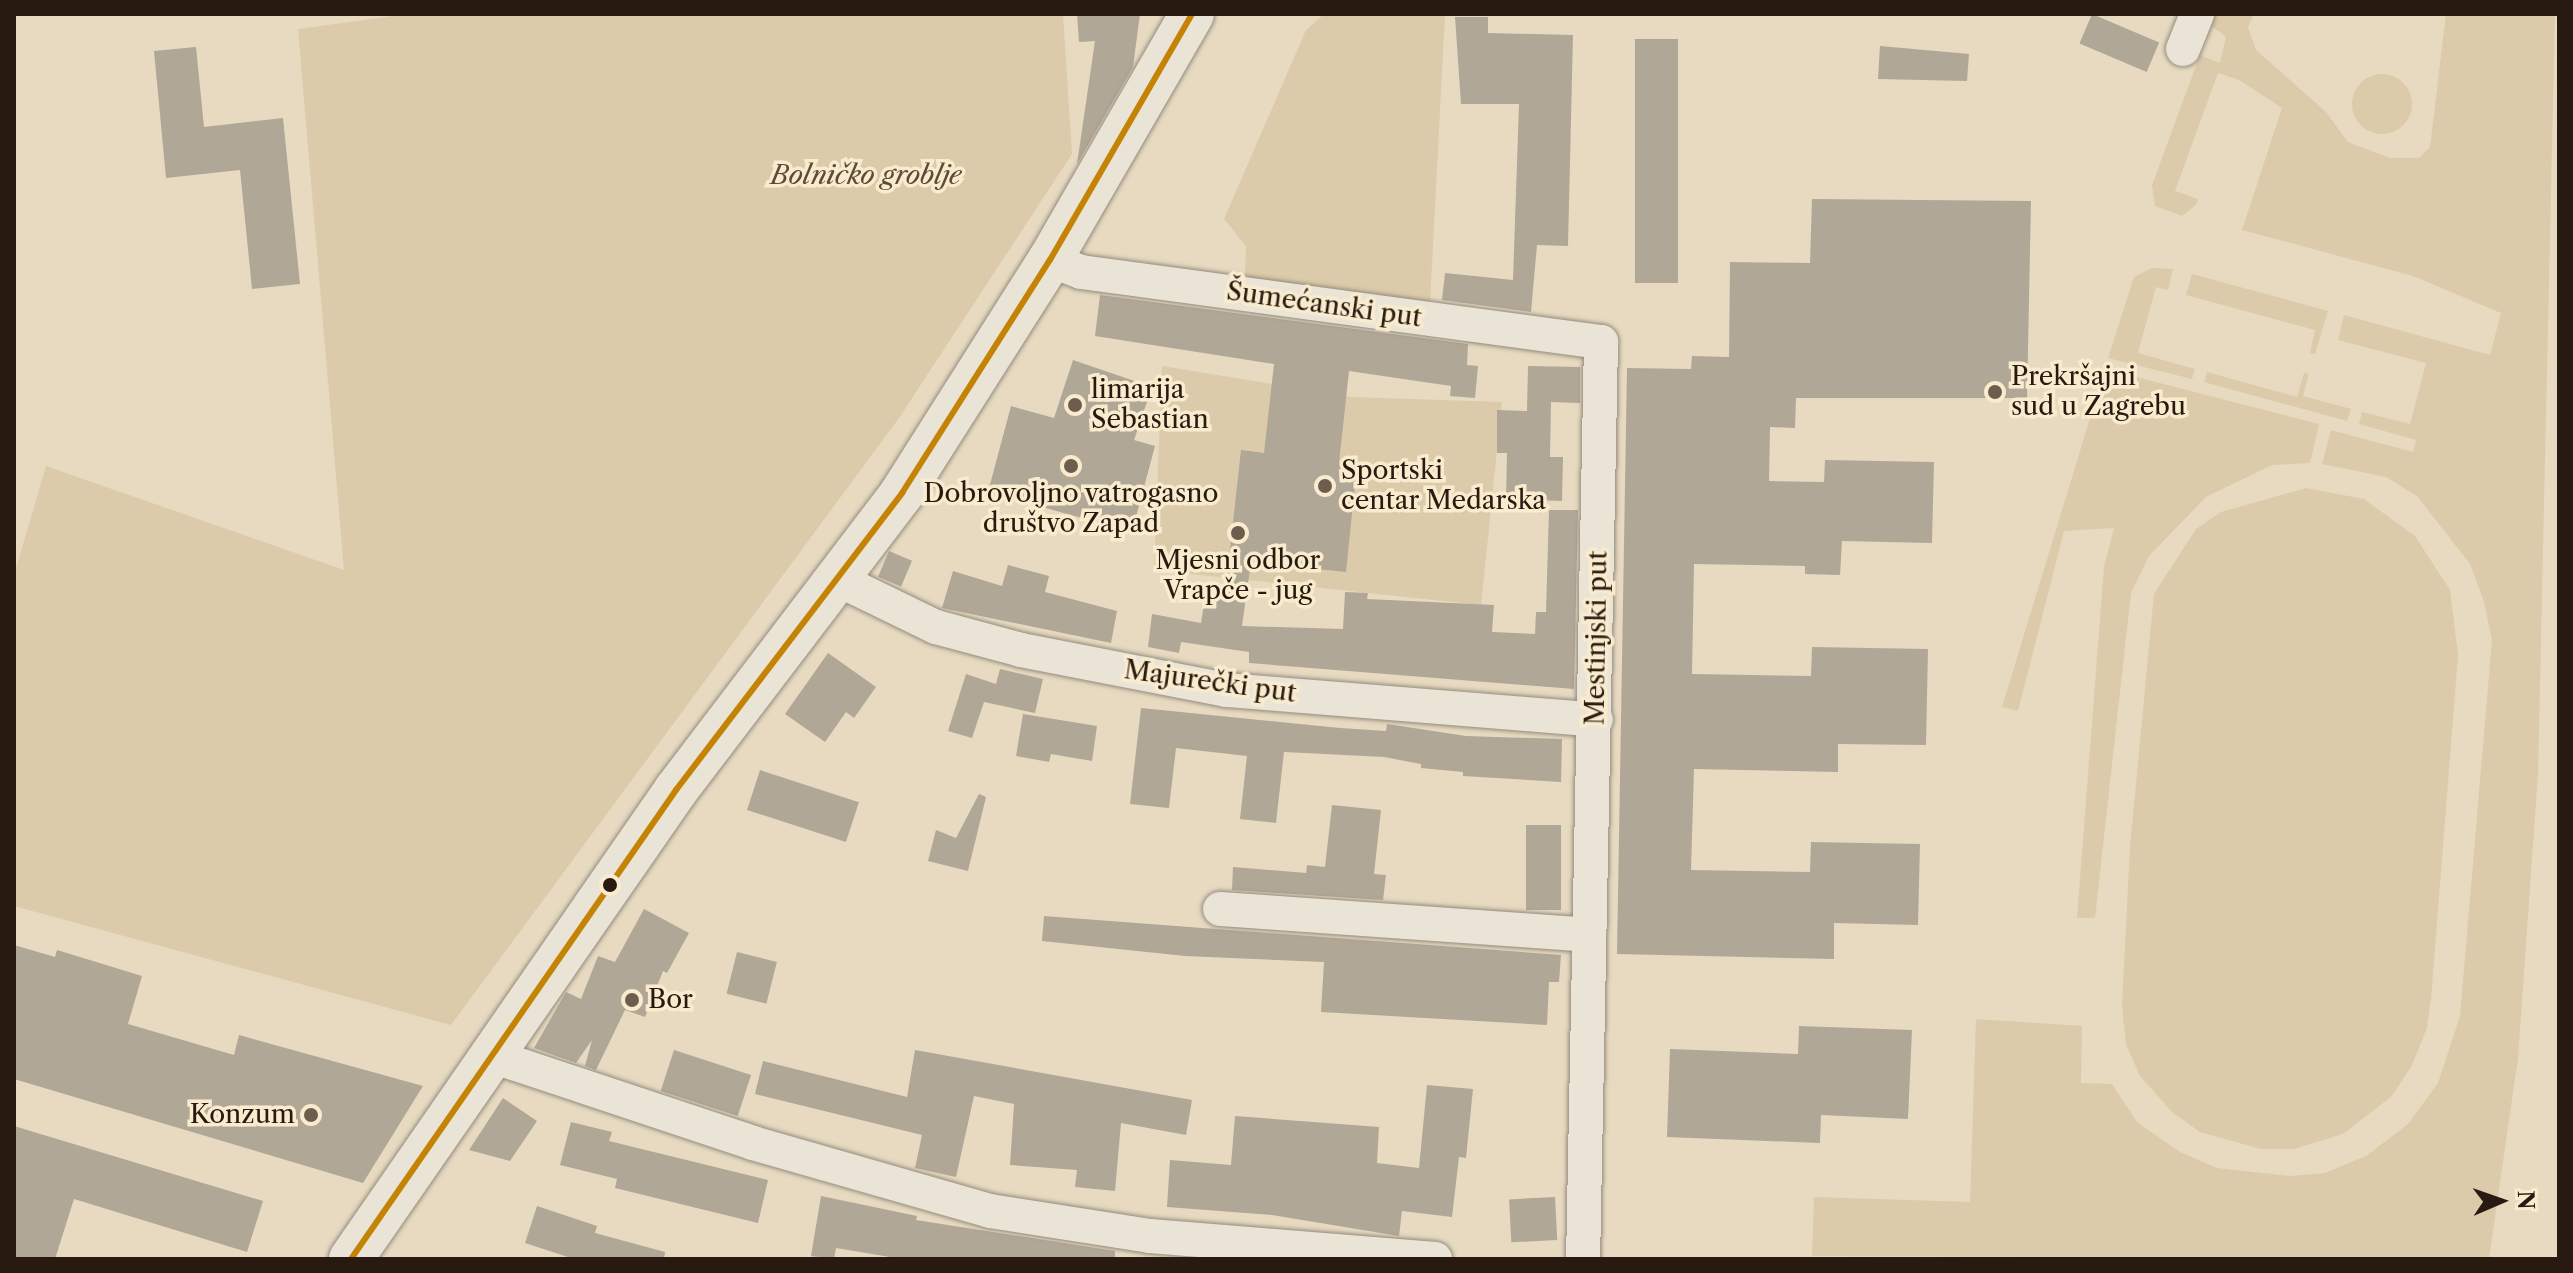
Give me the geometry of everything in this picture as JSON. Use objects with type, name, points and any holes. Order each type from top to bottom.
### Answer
[{"type":"street","points":[[2183,49],[2197,14]]},
{"type":"street","points":[[353,1258],[489,1055],[789,637],[839,580],[973,387],[1050,260],[1181,22]]},
{"type":"street","name":"Šumećanski put","points":[[1050,260],[1081,272],[1601,342]]},
{"type":"street","name":"Mestinjski put","points":[[1583,1259],[1596,720],[1601,342]]},
{"type":"street","name":"Majurečki put","points":[[839,580],[936,627],[1021,650],[1227,690],[1596,720]]},
{"type":"street","points":[[1220,909],[1589,935]]},
{"type":"street","points":[[489,1055],[753,1143],[990,1211],[1150,1236],[1435,1259]]},
{"type":"green space","name":"Bolničko groblje","points":[[408,14],[1063,14],[1072,154],[899,418],[451,1025],[14,906],[14,575],[46,466],[344,570],[298,29]]},
{"type":"green space","points":[[1324,14],[1445,14],[1430,303],[1245,278],[1246,246],[1224,219],[1306,30]]},
{"type":"green space","points":[[2216,14],[2254,14],[2248,27],[2256,50],[2326,112],[2348,142],[2390,158],[2419,158],[2430,147],[2446,14],[2555,14],[2538,774],[2518,1058],[2489,1259],[1812,1256],[1814,1197],[1970,1202],[1976,1019],[2082,1026],[2081,1083],[2112,1084],[2137,1122],[2180,1152],[2217,1168],[2291,1176],[2325,1173],[2366,1156],[2408,1124],[2438,1083],[2460,1016],[2492,640],[2484,602],[2470,564],[2417,496],[2386,477],[2322,464],[2331,430],[2413,452],[2416,440],[2359,424],[2362,412],[2410,424],[2426,363],[2338,340],[2344,315],[2490,355],[2501,313],[2413,276],[2242,230],[2282,108],[2239,80],[2218,73],[2175,191],[2198,199],[2196,205],[2182,216],[2155,206],[2152,185],[2200,55],[2220,63],[2226,37],[2210,25]]},
{"type":"green space","points":[[2382,74],[2403,83],[2412,104],[2403,125],[2382,134],[2361,125],[2352,104],[2361,83]]},
{"type":"green space","points":[[2152,268],[2173,269],[2168,290],[2156,287],[2138,353],[2195,369],[2192,379],[2108,358],[2134,277]]},
{"type":"green space","points":[[2192,274],[2328,311],[2315,354],[2310,353],[2315,330],[2186,295]]},
{"type":"green space","name":"Sportski centar Medarska","points":[[1162,366],[1351,397],[1502,402],[1481,605],[1154,570]]},
{"type":"green space","points":[[2105,369],[2319,424],[2310,463],[2272,465],[2206,497],[2149,556],[2131,593],[2095,918],[2077,918],[2104,567],[2114,528],[2064,531],[2018,711],[2002,707]]},
{"type":"green space","points":[[2207,372],[2297,397],[2304,373],[2309,374],[2303,396],[2351,409],[2347,421],[2204,382]]},
{"type":"green space","points":[[2306,488],[2364,499],[2415,536],[2450,590],[2458,655],[2427,1028],[2412,1065],[2392,1096],[2343,1134],[2294,1149],[2261,1149],[2200,1132],[2172,1112],[2140,1076],[2126,1044],[2122,1006],[2130,847],[2154,594],[2196,529],[2221,512]]},
{"type":"building","points":[[1077,14],[1140,14],[1133,67],[1077,164],[1095,41],[1079,42]]},
{"type":"building","points":[[2092,14],[2159,43],[2147,72],[2079,43]]},
{"type":"building","points":[[1455,17],[1488,17],[1488,33],[1573,35],[1568,246],[1537,245],[1531,312],[1442,300],[1445,273],[1513,280],[1519,104],[1461,104]]},
{"type":"building","points":[[1635,39],[1678,39],[1678,283],[1635,283]]},
{"type":"building","points":[[1880,46],[1969,54],[1967,81],[1878,79]]},
{"type":"building","points":[[196,47],[204,127],[283,118],[300,284],[252,289],[240,170],[166,178],[154,51]]},
{"type":"building","points":[[1812,199],[2031,201],[2027,398],[1796,398],[1795,428],[1770,427],[1769,481],[1824,482],[1825,460],[1934,462],[1932,543],[1842,541],[1840,575],[1805,574],[1805,566],[1694,564],[1692,674],[1811,676],[1812,647],[1928,649],[1926,745],[1838,744],[1838,772],[1694,769],[1691,870],[1810,872],[1811,842],[1920,844],[1918,925],[1834,923],[1834,959],[1617,954],[1627,368],[1691,369],[1692,356],[1729,357],[1730,262],[1810,263]]},
{"type":"building","points":[[1100,295],[1468,344],[1467,365],[1478,366],[1475,398],[1450,396],[1451,386],[1349,371],[1339,463],[1357,465],[1346,572],[1251,562],[1242,626],[1343,629],[1345,592],[1368,593],[1367,599],[1494,605],[1492,632],[1535,634],[1536,612],[1546,612],[1549,510],[1578,510],[1574,689],[1249,663],[1249,652],[1181,642],[1179,653],[1148,647],[1152,614],[1201,623],[1206,592],[1225,595],[1241,450],[1264,453],[1274,364],[1095,336]]},
{"type":"building","points":[[1073,360],[1152,387],[1134,440],[1155,446],[1132,532],[988,492],[1011,406],[1054,418]]},
{"type":"building","points":[[1528,366],[1580,367],[1580,403],[1551,402],[1550,457],[1563,457],[1562,501],[1506,499],[1507,453],[1497,453],[1497,410],[1527,411]]},
{"type":"building","points":[[889,551],[912,561],[901,587],[878,577]]},
{"type":"building","points":[[1008,565],[1049,576],[1045,592],[1117,611],[1111,643],[942,608],[953,571],[1002,586]]},
{"type":"building","points":[[828,653],[876,687],[854,718],[846,712],[825,742],[785,714]]},
{"type":"building","points":[[1000,669],[1043,679],[1035,713],[984,702],[972,738],[948,731],[966,674],[996,684]]},
{"type":"building","points":[[1141,708],[1340,728],[1386,731],[1387,724],[1466,736],[1562,739],[1561,782],[1463,776],[1463,772],[1421,768],[1421,764],[1384,757],[1284,752],[1276,823],[1240,819],[1247,756],[1176,748],[1169,808],[1130,804]]},
{"type":"building","points":[[1023,714],[1097,726],[1092,761],[1051,754],[1049,762],[1016,756]]},
{"type":"building","points":[[760,770],[859,802],[846,842],[747,810]]},
{"type":"building","points":[[979,794],[986,797],[968,871],[928,861],[936,830],[956,838]]},
{"type":"building","points":[[1332,805],[1381,810],[1374,874],[1386,875],[1383,900],[1232,890],[1233,867],[1306,873],[1307,865],[1325,867]]},
{"type":"building","points":[[1526,825],[1561,825],[1561,910],[1526,910]]},
{"type":"building","points":[[644,909],[689,933],[667,973],[663,971],[645,1017],[625,1010],[596,1070],[585,1066],[592,1040],[576,1063],[534,1048],[566,992],[581,999],[598,956],[615,962]]},
{"type":"building","points":[[1044,916],[1561,955],[1559,982],[1549,982],[1547,1025],[1321,1012],[1324,962],[1185,956],[1042,941]]},
{"type":"building","points":[[14,945],[55,957],[57,950],[142,976],[128,1024],[234,1055],[239,1035],[423,1086],[363,1183],[14,1079]]},
{"type":"building","points":[[737,952],[777,962],[766,1004],[727,994]]},
{"type":"building","points":[[1799,1026],[1912,1030],[1908,1119],[1821,1115],[1820,1143],[1667,1137],[1670,1049],[1798,1054]]},
{"type":"building","points":[[674,1050],[751,1075],[738,1116],[661,1091]]},
{"type":"building","points":[[915,1050],[1192,1100],[1186,1135],[1121,1123],[1115,1191],[1075,1187],[1077,1170],[1010,1165],[1014,1104],[974,1096],[956,1177],[915,1168],[922,1135],[755,1094],[763,1061],[907,1097]]},
{"type":"building","points":[[1427,1085],[1473,1089],[1466,1158],[1459,1157],[1452,1217],[1402,1211],[1399,1236],[1272,1215],[1167,1207],[1170,1160],[1231,1165],[1235,1116],[1379,1127],[1377,1163],[1419,1168]]},
{"type":"building","points":[[503,1098],[537,1121],[510,1161],[469,1150]]},
{"type":"building","points":[[571,1122],[612,1132],[609,1141],[768,1180],[758,1223],[615,1188],[617,1179],[560,1165]]},
{"type":"building","points":[[14,1126],[263,1201],[247,1252],[74,1199],[55,1259],[14,1259]]},
{"type":"building","points":[[821,1196],[917,1216],[916,1220],[1115,1251],[1115,1259],[902,1259],[836,1248],[834,1259],[811,1256]]},
{"type":"building","points":[[1555,1197],[1557,1240],[1511,1242],[1509,1199]]},
{"type":"building","points":[[537,1206],[597,1226],[595,1233],[665,1252],[664,1259],[574,1259],[525,1243]]},
{"type":"transit line","points":[[351,1259],[676,790],[902,493],[1050,260],[1192,14]]},
{"type":"place","name":"Prekršajni sud u Zagrebu","points":[[1995,392]]},
{"type":"place","name":"limarija Sebastian","points":[[1075,405]]},
{"type":"place","name":"Dobrovoljno vatrogasno društvo Zapad","points":[[1071,466]]},
{"type":"place","name":"Sportski centar Medarska","points":[[1325,486]]},
{"type":"place","name":"Mjesni odbor Vrapče - jug","points":[[1238,533]]},
{"type":"place","name":"Bor","points":[[632,1000]]},
{"type":"place","name":"Konzum","points":[[311,1115]]}]
